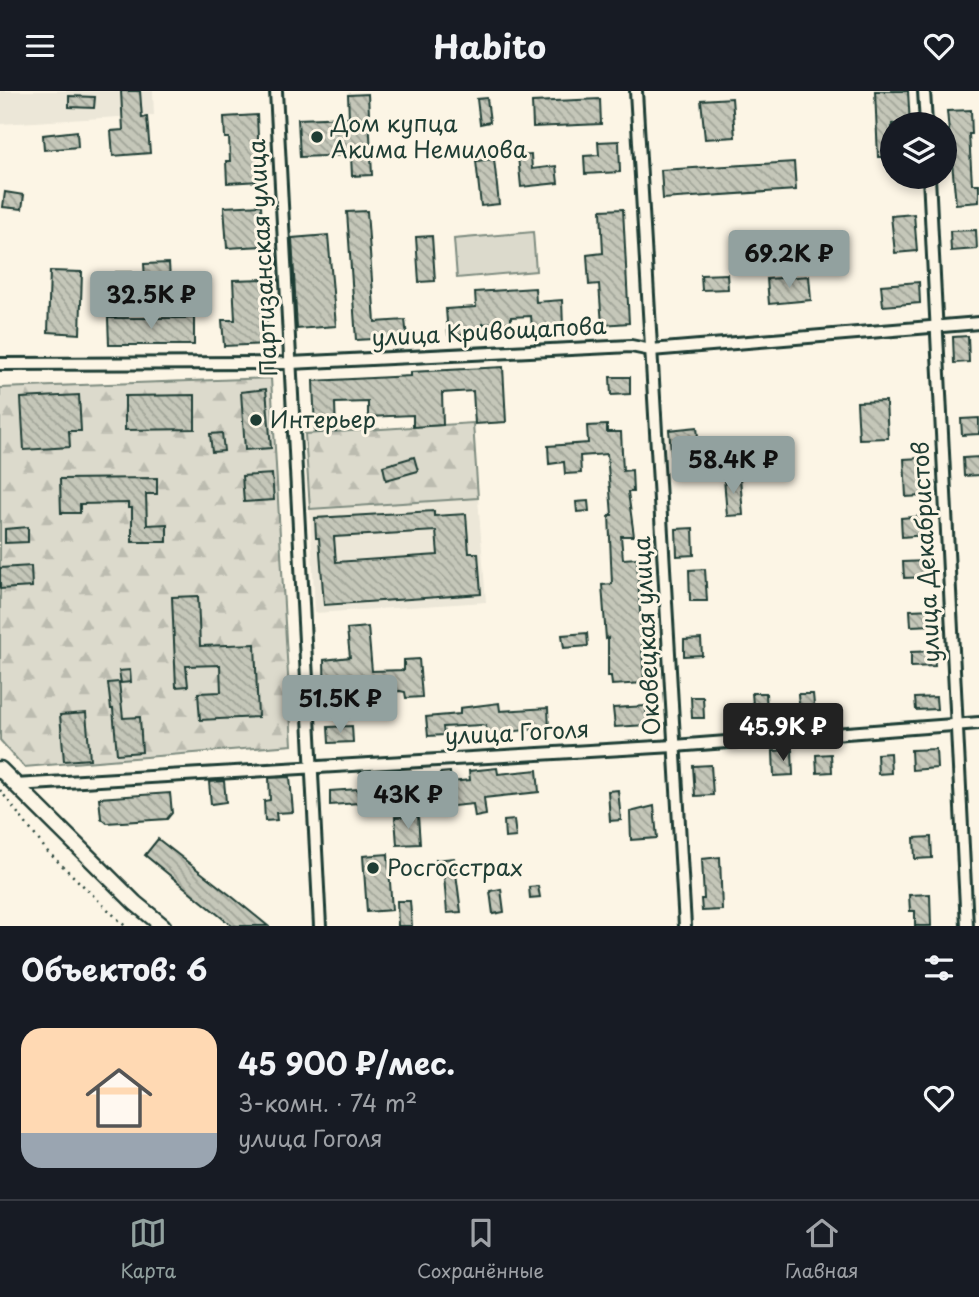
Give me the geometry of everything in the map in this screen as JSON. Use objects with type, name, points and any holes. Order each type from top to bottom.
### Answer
[{"type":"street","name":"Партизанская улица","points":[[276,91],[320,926]]},
{"type":"street","name":"Оковецкая улица","points":[[636,91],[685,926]]},
{"type":"street","points":[[924,91],[925,112]]},
{"type":"street","name":"улица Декабристов","points":[[930,189],[967,926]]},
{"type":"street","name":"улица Кривощапова","points":[[0,364],[290,363],[631,346],[651,350],[979,323]]},
{"type":"street","name":"улица Гоголя","points":[[15,785],[674,745],[979,723]]},
{"type":"street","points":[[0,769],[135,903],[163,926]]},
{"type":"path","points":[[0,790],[47,851],[125,926]]},
{"type":"shaded area","points":[[0,91],[153,91],[154,115],[0,124]]},
{"type":"shaded area","points":[[478,498],[486,602],[315,613],[310,509]]},
{"type":"green space","points":[[533,232],[536,271],[457,278],[454,239]]},
{"type":"green space","points":[[271,378],[292,745],[24,767],[0,740],[0,388]]},
{"type":"green space","points":[[473,423],[478,498],[310,509],[305,434]]},
{"type":"building","points":[[121,91],[140,91],[142,118],[147,117],[150,153],[113,156],[111,131],[123,130]]},
{"type":"building","points":[[875,91],[908,91],[909,112],[880,112],[878,157]]},
{"type":"building","points":[[368,94],[372,175],[352,176],[351,155],[300,157],[298,119],[349,117],[348,95]]},
{"type":"building","points":[[69,96],[95,97],[94,108],[69,107]]},
{"type":"building","points":[[487,98],[490,122],[480,124],[477,99]]},
{"type":"building","points":[[732,98],[735,137],[705,139],[701,100]]},
{"type":"building","points":[[600,99],[601,124],[533,127],[532,102]]},
{"type":"building","points":[[971,110],[972,134],[969,134],[972,184],[979,184],[979,202],[956,204],[957,112],[947,111]]},
{"type":"building","points":[[257,115],[260,181],[227,183],[229,138],[225,138],[224,117]]},
{"type":"building","points":[[77,131],[78,147],[44,150],[43,135]]},
{"type":"building","points":[[619,141],[620,172],[585,174],[584,156],[599,155],[598,142]]},
{"type":"building","points":[[531,155],[532,169],[556,166],[558,183],[521,187],[518,156]]},
{"type":"building","points":[[494,159],[499,204],[481,206],[476,161]]},
{"type":"building","points":[[794,162],[796,190],[663,199],[661,170]]},
{"type":"building","points":[[5,192],[24,195],[22,209],[3,207]]},
{"type":"building","points":[[261,205],[263,246],[227,248],[224,207]]},
{"type":"building","points":[[623,209],[629,323],[602,325],[599,284],[589,285],[587,255],[603,253],[601,210]]},
{"type":"building","points":[[367,211],[375,322],[405,320],[407,337],[356,340],[347,212]]},
{"type":"building","points":[[914,214],[917,251],[895,253],[891,216]]},
{"type":"building","points":[[976,230],[977,249],[951,251],[950,231]]},
{"type":"building","points":[[328,235],[336,326],[297,329],[292,238]]},
{"type":"building","points":[[432,236],[435,281],[419,282],[416,237]]},
{"type":"building","points":[[169,263],[170,278],[145,279],[144,264]]},
{"type":"building","points":[[50,271],[82,272],[80,334],[48,332]]},
{"type":"building","points":[[116,272],[131,272],[131,290],[117,291]]},
{"type":"building","points":[[727,274],[728,289],[702,290],[701,275]]},
{"type":"building","points":[[809,276],[811,300],[769,304],[767,279]]},
{"type":"building","points":[[265,279],[268,344],[224,346],[222,320],[235,320],[233,280]]},
{"type":"building","points":[[919,282],[920,303],[883,306],[881,285]]},
{"type":"building","points":[[535,288],[536,302],[562,300],[563,327],[532,329],[531,316],[511,317],[511,322],[483,324],[483,333],[448,335],[446,309],[476,307],[475,292]]},
{"type":"building","points":[[108,318],[194,318],[194,345],[109,345]]},
{"type":"building","points":[[968,336],[969,362],[954,363],[953,337]]},
{"type":"building","points":[[503,367],[506,422],[475,424],[473,391],[442,393],[443,425],[413,427],[413,415],[368,417],[368,402],[335,403],[336,431],[315,432],[313,381],[411,376],[411,372]]},
{"type":"building","points":[[610,377],[630,377],[630,394],[611,395]]},
{"type":"building","name":"Интерьер","points":[[266,389],[271,448],[245,450],[241,392]]},
{"type":"building","points":[[79,395],[81,431],[69,431],[70,447],[24,450],[21,398]]},
{"type":"building","points":[[195,395],[195,429],[125,430],[125,396]]},
{"type":"building","points":[[886,401],[888,438],[859,439],[857,402]]},
{"type":"building","points":[[979,418],[979,434],[962,435],[961,419]]},
{"type":"building","points":[[607,425],[607,432],[621,432],[623,471],[632,470],[633,492],[628,492],[634,536],[621,536],[623,559],[637,558],[644,683],[612,685],[611,676],[608,676],[608,638],[606,639],[602,585],[612,584],[609,515],[612,515],[607,454],[580,456],[581,473],[565,474],[564,462],[549,464],[548,446],[588,443],[587,426]]},
{"type":"building","points":[[697,427],[701,467],[673,470],[669,430]]},
{"type":"building","points":[[222,433],[224,451],[212,452],[210,434]]},
{"type":"building","points":[[414,457],[418,471],[386,480],[383,466]]},
{"type":"building","points":[[979,457],[979,475],[964,476],[963,458]]},
{"type":"building","points":[[920,458],[922,496],[906,497],[904,459]]},
{"type":"building","points":[[272,474],[274,500],[244,502],[242,476]]},
{"type":"building","points":[[740,477],[743,515],[727,516],[724,478]]},
{"type":"building","points":[[157,478],[157,494],[146,494],[147,525],[167,524],[167,542],[132,542],[132,508],[128,508],[128,503],[80,504],[80,513],[61,513],[60,479]]},
{"type":"building","points":[[588,501],[589,511],[577,512],[576,502]]},
{"type":"building","points":[[434,511],[434,516],[466,514],[469,553],[478,553],[481,594],[324,605],[315,518]],"holes":[[[436,531],[438,555],[336,562],[334,537]]]},
{"type":"building","points":[[924,516],[925,535],[902,537],[901,518]]},
{"type":"building","points":[[28,527],[28,542],[5,543],[5,529]]},
{"type":"building","points":[[693,528],[694,555],[677,556],[676,529]]},
{"type":"building","points":[[927,561],[928,577],[904,578],[903,562]]},
{"type":"building","points":[[31,566],[32,587],[0,589],[0,568]]},
{"type":"building","points":[[705,569],[707,601],[690,601],[689,570]]},
{"type":"building","points":[[198,596],[200,646],[255,644],[258,717],[200,720],[198,693],[221,692],[220,665],[186,666],[188,686],[176,687],[172,597]]},
{"type":"building","points":[[932,609],[933,625],[911,626],[910,610]]},
{"type":"building","points":[[368,627],[372,671],[404,670],[404,660],[419,659],[422,697],[406,698],[405,692],[400,691],[350,694],[351,701],[325,703],[324,660],[350,657],[347,629]]},
{"type":"building","points":[[587,633],[588,646],[564,648],[562,635]]},
{"type":"building","points":[[701,639],[702,655],[684,656],[684,640]]},
{"type":"building","points":[[934,651],[935,666],[911,667],[911,652]]},
{"type":"building","points":[[130,670],[131,682],[121,683],[119,671]]},
{"type":"building","points":[[119,682],[123,718],[140,717],[142,752],[117,754],[108,683]]},
{"type":"building","points":[[752,693],[766,693],[767,715],[754,716]]},
{"type":"building","points":[[798,694],[813,694],[815,715],[800,716]]},
{"type":"building","points":[[691,697],[703,697],[704,718],[692,718]]},
{"type":"building","points":[[936,697],[937,709],[916,710],[915,698]]},
{"type":"building","points":[[499,703],[500,711],[548,708],[549,730],[487,734],[486,726],[482,725],[443,727],[444,735],[428,736],[426,717],[460,714],[460,708]]},
{"type":"building","points":[[646,706],[647,725],[615,727],[613,708]]},
{"type":"building","points":[[86,713],[90,759],[64,761],[60,715]]},
{"type":"building","points":[[352,726],[353,742],[329,743],[328,727]]},
{"type":"building","points":[[936,749],[937,768],[912,770],[911,750]]},
{"type":"building","points":[[792,750],[793,775],[774,776],[773,751]]},
{"type":"building","points":[[890,753],[891,773],[878,774],[877,754]]},
{"type":"building","points":[[831,754],[832,772],[817,773],[816,755]]},
{"type":"building","points":[[711,765],[713,795],[695,796],[693,766]]},
{"type":"building","points":[[497,768],[498,774],[537,770],[539,792],[484,798],[486,815],[475,817],[473,804],[423,809],[422,800],[442,798],[440,773],[450,772],[451,782],[470,780],[469,771]]},
{"type":"building","points":[[290,777],[293,812],[276,813],[277,820],[265,821],[264,801],[270,800],[269,778]]},
{"type":"building","points":[[224,781],[226,802],[211,804],[209,782]]},
{"type":"building","points":[[358,789],[359,803],[330,805],[330,791]]},
{"type":"building","points":[[618,790],[621,820],[610,821],[608,791]]},
{"type":"building","points":[[170,793],[172,813],[167,819],[107,823],[101,818],[99,798]]},
{"type":"building","points":[[654,806],[657,838],[631,840],[630,812]]},
{"type":"building","points":[[418,816],[420,844],[397,845],[395,817]]},
{"type":"building","points":[[514,820],[516,837],[505,838],[504,821]]},
{"type":"building","points":[[931,837],[932,858],[915,859],[914,838]]},
{"type":"building","points":[[158,839],[268,926],[232,926],[145,855]]},
{"type":"building","points":[[388,854],[392,910],[367,912],[363,856]]},
{"type":"building","points":[[720,857],[722,910],[702,911],[702,859]]},
{"type":"building","points":[[454,858],[461,912],[447,913],[444,876],[438,877],[436,860]]},
{"type":"building","points":[[538,886],[540,897],[530,898],[529,887]]},
{"type":"building","points":[[501,889],[504,912],[493,914],[490,891]]},
{"type":"building","points":[[930,894],[931,926],[915,926],[915,911],[910,911],[909,895]]},
{"type":"building","points":[[397,901],[410,901],[412,926],[398,926]]},
{"type":"place","name":"Дом купца Акима Немилова","points":[[317,137]]},
{"type":"place","name":"Интерьер","points":[[256,420]]},
{"type":"place","name":"Росгосстрах","points":[[373,868]]}]
